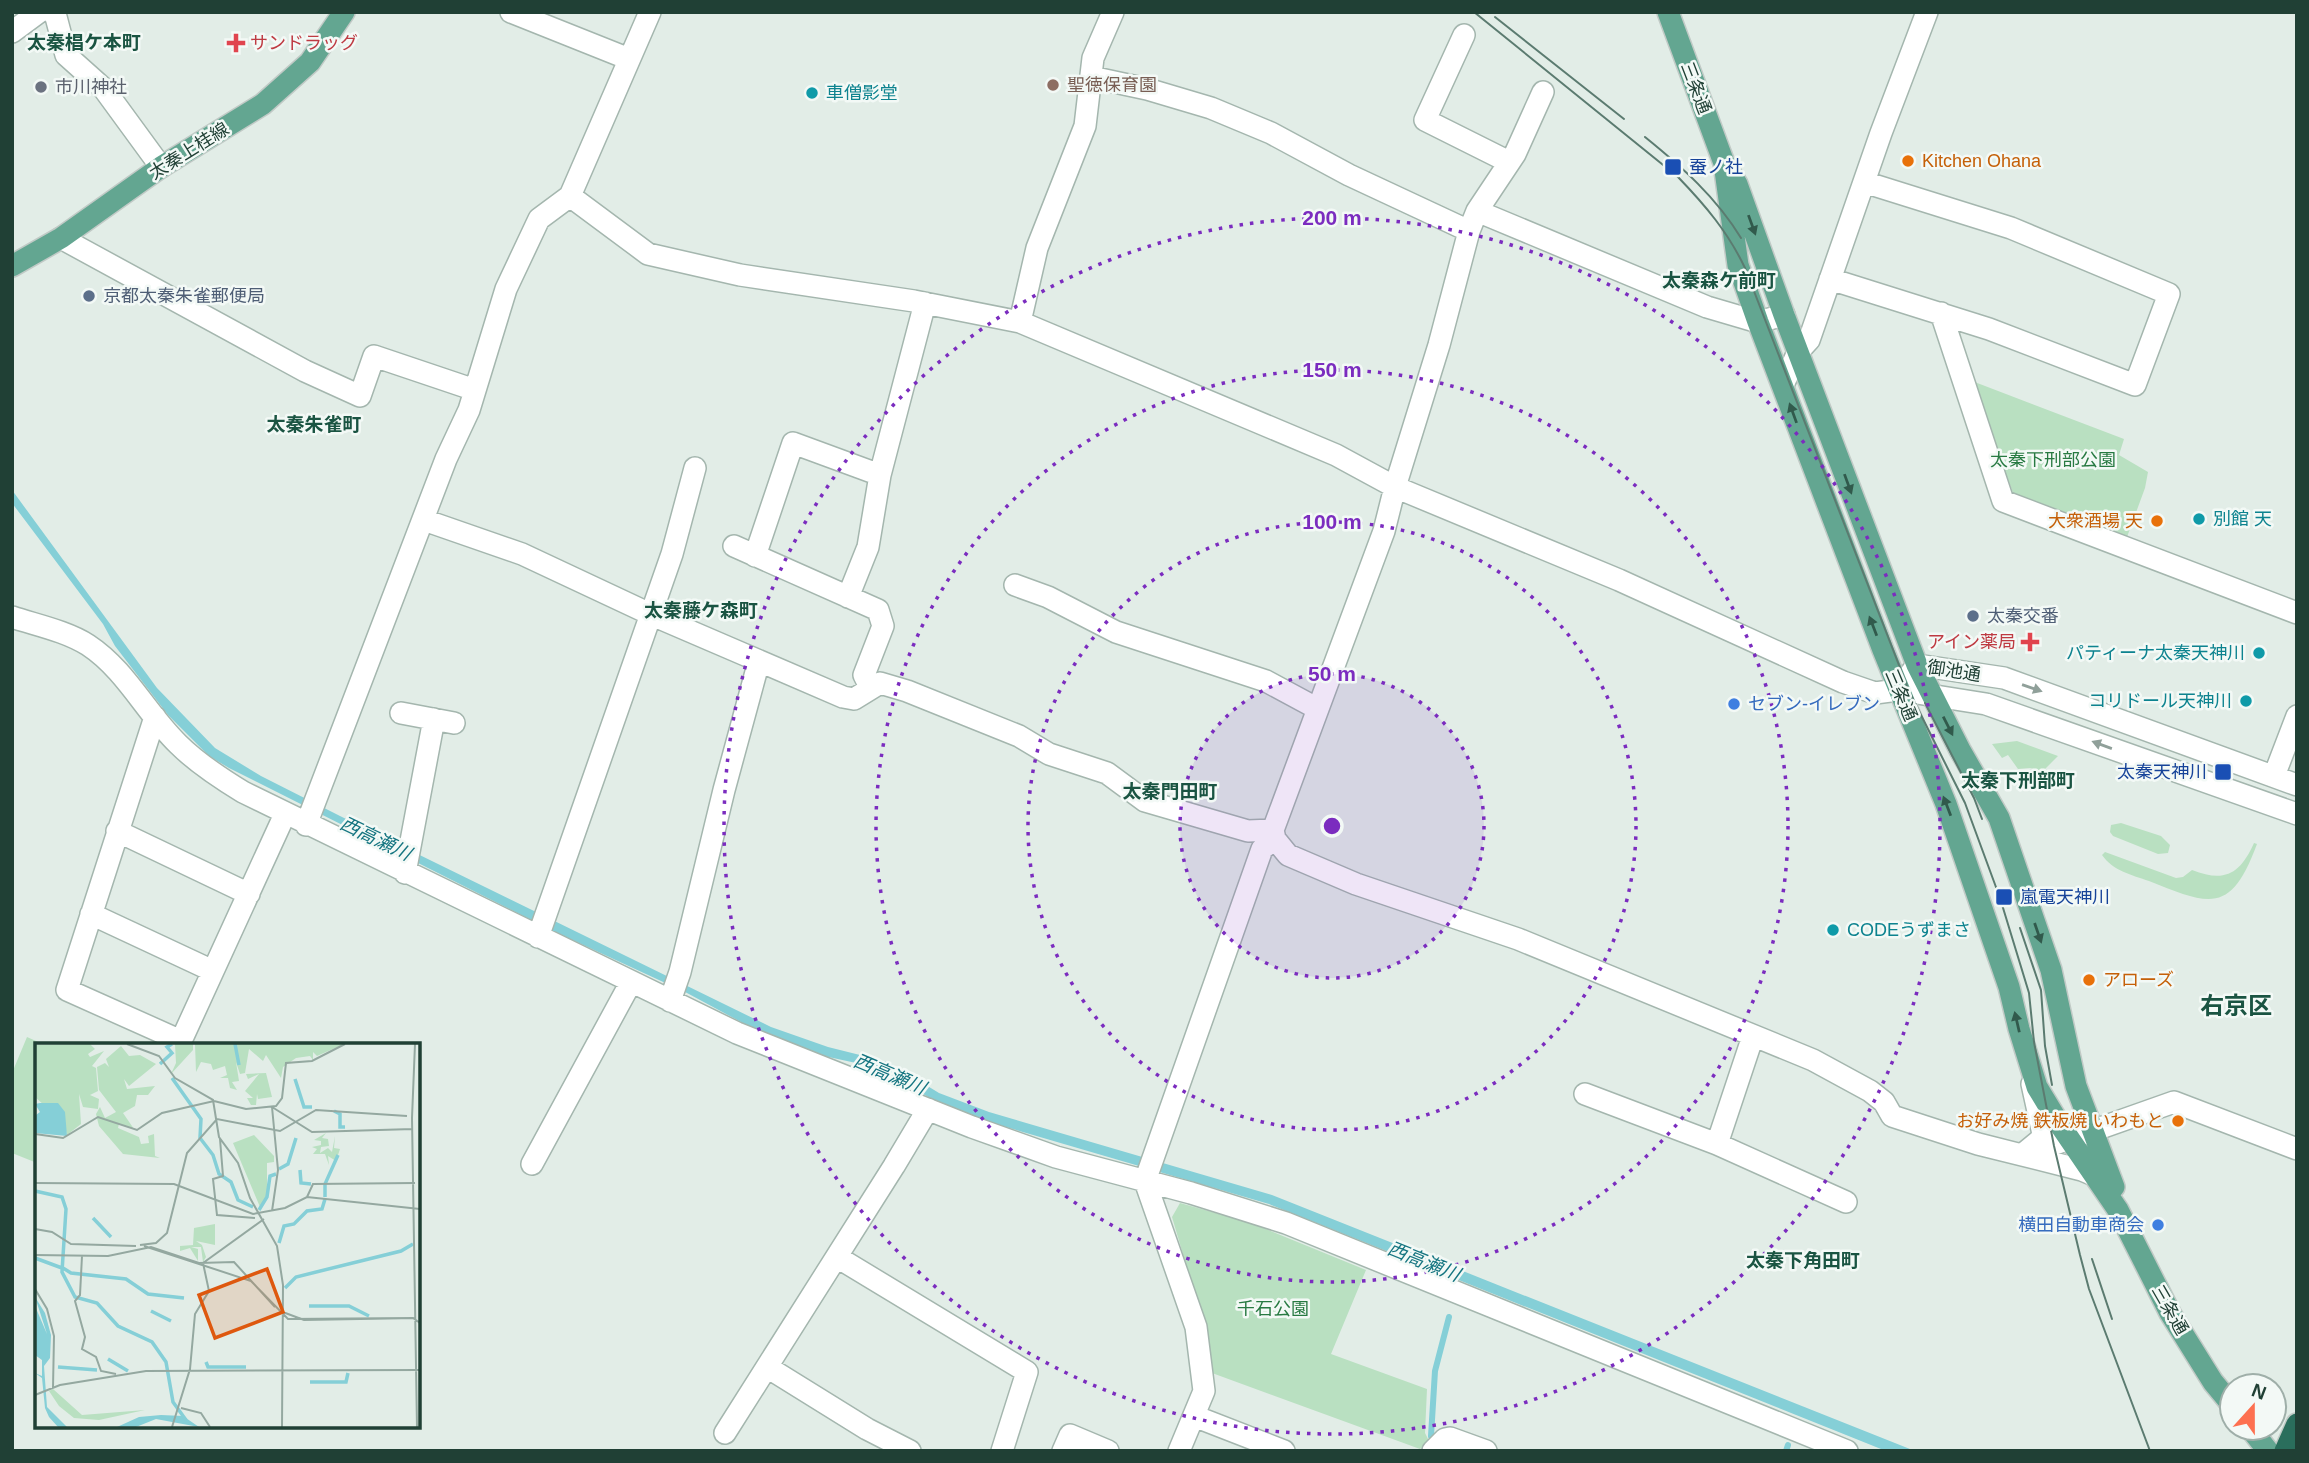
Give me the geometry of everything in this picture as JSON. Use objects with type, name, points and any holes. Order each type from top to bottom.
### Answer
[{"type":"highway","points":[[2285,1451],[2297,1424]]},
{"type":"main road","name":"太秦上桂線","points":[[12,266],[61,238],[161,167],[263,103],[310,62],[344,12]]},
{"type":"main road","name":"三条通","points":[[1668,12],[1724,163],[1737,184],[1917,665],[1999,818],[2051,971],[2069,1060],[2091,1130],[2114,1186],[2118,1210]]},
{"type":"main road","name":"三条通","points":[[1724,163],[1738,265],[1898,690],[1930,762],[1961,844],[2009,987],[2037,1087],[2118,1210],[2170,1313],[2218,1388]]},
{"type":"street","points":[[12,32],[39,12]]},
{"type":"street","points":[[52,12],[56,17],[66,55],[104,89],[161,167]]},
{"type":"street","points":[[511,12],[629,59]]},
{"type":"street","points":[[311,813],[475,390],[506,289],[539,219],[569,196],[650,12]]},
{"type":"street","points":[[1020,322],[1037,248],[1085,126],[1093,58],[1113,12]]},
{"type":"street","points":[[1783,385],[1798,352],[1809,340],[1927,12]]},
{"type":"street","points":[[1464,35],[1425,120],[1509,162]]},
{"type":"street","points":[[1090,77],[1147,89],[1211,108],[1270,133],[1349,175],[1469,231]]},
{"type":"street","points":[[1179,1451],[1204,1391],[1196,1327],[1148,1170],[1262,849],[1274,835],[1384,531],[1395,486],[1439,345],[1469,231],[1477,211],[1516,154],[1544,92]]},
{"type":"street","points":[[1830,279],[1989,328],[2134,385],[2169,294],[2011,228],[1864,182]]},
{"type":"street","points":[[569,196],[649,254],[740,275],[925,303],[1020,322],[1336,455],[1395,486],[1619,580],[1843,682],[1875,693],[1898,690]]},
{"type":"street","points":[[1477,211],[1707,307],[1758,322],[1784,315]]},
{"type":"street","points":[[61,238],[305,371],[360,396],[374,356],[475,390]]},
{"type":"street","points":[[848,597],[868,547],[880,475],[925,303]]},
{"type":"street","points":[[1941,313],[2003,501],[2297,613]]},
{"type":"street","points":[[755,556],[793,443],[880,475]]},
{"type":"street","points":[[542,925],[672,554],[695,468]]},
{"type":"street","points":[[424,520],[522,554],[650,614],[843,697],[854,699],[880,683],[907,691],[1018,736],[1049,754],[1107,773],[1144,801],[1248,831],[1274,835],[1288,855],[1356,884],[1518,939],[1813,1060],[1870,1091],[1884,1102],[1892,1116],[2096,1176]]},
{"type":"street","points":[[734,546],[878,610],[883,626],[864,675],[870,687]]},
{"type":"street","points":[[1016,585],[1048,597],[1116,632],[1266,681],[1318,709]]},
{"type":"street","points":[[12,617],[85,643],[116,669],[177,744],[194,759],[243,792],[285,814],[311,813],[408,859],[542,925],[631,982],[675,987],[737,1033],[1056,1157],[1148,1170],[1286,1223],[1847,1451]]},
{"type":"street","points":[[675,987],[759,661]]},
{"type":"street","name":"御池通","points":[[2297,785],[2004,678],[1917,665],[1898,690],[1986,704],[2297,814]]},
{"type":"street","points":[[401,713],[444,721],[408,859]]},
{"type":"street","points":[[2274,776],[2297,716]]},
{"type":"street","points":[[155,717],[67,990],[181,1041],[285,814]]},
{"type":"street","points":[[117,831],[249,894]]},
{"type":"street","points":[[91,914],[213,971]]},
{"type":"street","points":[[532,1164],[631,982]]},
{"type":"street","points":[[1717,1144],[1753,1036]]},
{"type":"street","points":[[2022,1155],[2040,1140],[2043,1134],[2031,1067]]},
{"type":"street","points":[[1585,1094],[1717,1144],[1846,1202]]},
{"type":"street","points":[[2022,1155],[2174,1102],[2297,1149]]},
{"type":"street","points":[[725,1433],[928,1109]]},
{"type":"street","points":[[836,1258],[1027,1373],[1002,1451]]},
{"type":"street","points":[[767,1367],[867,1429],[910,1451]]},
{"type":"street","points":[[1194,1416],[1284,1451]]},
{"type":"street","points":[[1063,1451],[1070,1435],[1108,1451]]},
{"type":"street","points":[[1433,1451],[1445,1439],[1450,1438],[1486,1451]]},
{"type":"green space","name":"太秦下刑部公園","points":[[1972,381],[2124,439],[2119,455],[2148,472],[2127,537],[2013,493]]},
{"type":"green space","points":[[2017,741],[2058,756],[2043,771],[2018,769],[2008,755],[2002,758],[1992,744]]},
{"type":"green space","points":[[2121,823],[2161,836],[2170,845],[2168,853],[2158,854],[2113,836],[2110,832],[2111,825]]},
{"type":"green space","points":[[2254,843],[2257,844],[2238,883],[2228,893],[2204,899],[2188,896],[2117,869],[2102,855],[2105,852],[2176,878],[2183,877],[2192,870],[2214,876],[2237,869]]},
{"type":"green space","points":[[27,1037],[40,1043],[35,1043],[35,1162],[12,1153],[12,1073]]},
{"type":"green space","name":"千石公園","points":[[1180,1203],[1251,1223],[1366,1270],[1331,1354],[1427,1389],[1425,1433],[1429,1441],[1420,1449],[1212,1373],[1203,1322],[1172,1217]]},
{"type":"water","name":"西高瀬川","points":[[12,490],[157,688],[215,748],[261,776],[340,816],[771,1027],[828,1047],[888,1062],[939,1093],[989,1112],[1272,1195],[1915,1451],[1886,1451],[1269,1204],[975,1118],[940,1104],[879,1068],[824,1056],[767,1036],[687,993],[553,931],[229,768],[209,756],[168,715],[12,503]]},
{"type":"waterway","points":[[1431,1436],[1435,1371],[1449,1317]]},
{"type":"waterway","points":[[1786,1451],[1788,1445]]},
{"type":"tram line","points":[[1474,12],[1678,177],[1715,220],[1745,268],[1909,691],[1965,803],[2000,898],[2029,993],[2034,1042],[2054,1146],[2089,1289],[2150,1451]]},
{"type":"tram line","points":[[1495,17],[1624,119]]},
{"type":"tram line","points":[[1645,137],[1698,183],[1721,209],[1741,238]]},
{"type":"tram line","points":[[1925,703],[1982,819]]},
{"type":"tram line","points":[[2020,928],[2041,990],[2045,1046],[2052,1085]]},
{"type":"tram line","points":[[2092,1259],[2112,1319]]},
{"type":"place","name":"サンドラッグ","points":[[236,43]]},
{"type":"place","name":"聖徳保育園","points":[[1053,85]]},
{"type":"place","name":"市川神社","points":[[41,87]]},
{"type":"place","name":"車僧影堂","points":[[812,93]]},
{"type":"place","name":"Kitchen Ohana","points":[[1908,161]]},
{"type":"place","name":"蚕ノ社","points":[[1673,167]]},
{"type":"place","name":"京都太秦朱雀郵便局","points":[[89,296]]},
{"type":"place","name":"別館 天","points":[[2199,519]]},
{"type":"place","name":"大衆酒場 天","points":[[2157,521]]},
{"type":"place","name":"太秦交番","points":[[1973,616]]},
{"type":"place","name":"アイン薬局","points":[[2030,642]]},
{"type":"place","name":"パティーナ太秦天神川","points":[[2259,653]]},
{"type":"place","name":"コリドール天神川","points":[[2246,701]]},
{"type":"place","name":"セブン-イレブン","points":[[1734,704]]},
{"type":"place","name":"太秦天神川","points":[[2223,772]]},
{"type":"place","name":"嵐電天神川","points":[[2004,897]]},
{"type":"place","name":"CODEうずまさ","points":[[1833,930]]},
{"type":"place","name":"アローズ","points":[[2089,980]]},
{"type":"place","name":"お好み焼 鉄板焼 いわもと","points":[[2178,1121]]},
{"type":"place","name":"横田自動車商会","points":[[2158,1225]]},
{"type":"district","name":"太秦椙ケ本町","points":[[84,42]]},
{"type":"district","name":"太秦森ケ前町","points":[[1719,280]]},
{"type":"district","name":"太秦朱雀町","points":[[314,424]]},
{"type":"district","name":"太秦藤ケ森町","points":[[701,610]]},
{"type":"district","name":"太秦下刑部町","points":[[2018,780]]},
{"type":"district","name":"太秦門田町","points":[[1170,791]]},
{"type":"district","name":"右京区","points":[[2236,1006]]},
{"type":"district","name":"太秦下角田町","points":[[1803,1260]]}]
